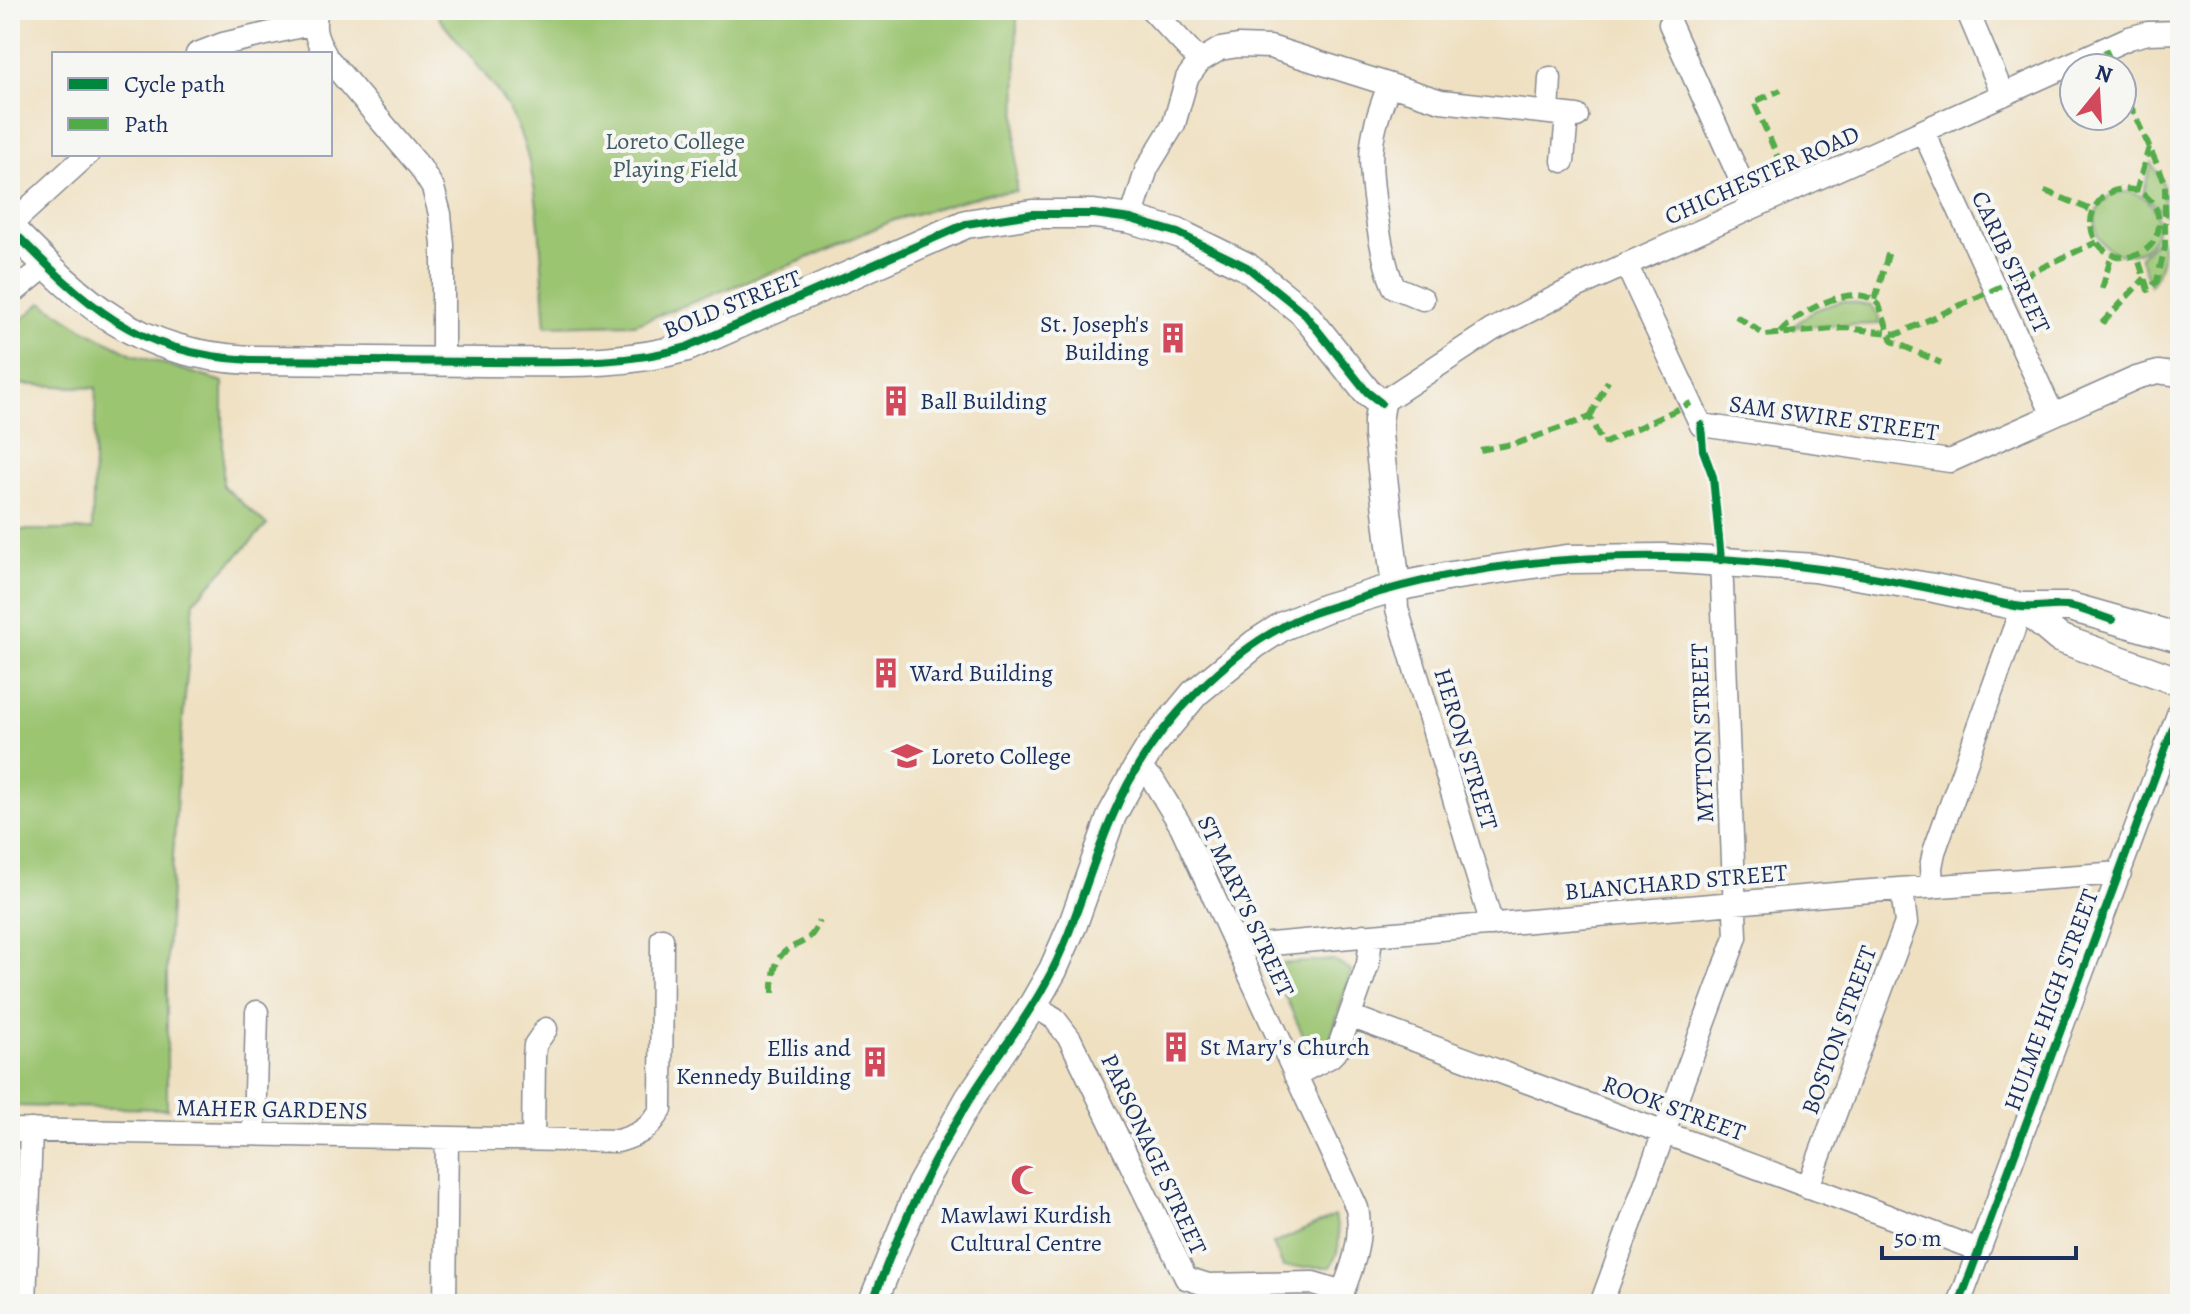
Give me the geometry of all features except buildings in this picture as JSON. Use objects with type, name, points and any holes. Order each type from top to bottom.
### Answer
[{"type":"street","points":[[1152,10],[1200,61]]},
{"type":"street","points":[[1967,10],[2003,95]]},
{"type":"street","points":[[203,52],[315,16],[316,37],[324,52]]},
{"type":"street","points":[[1670,24],[1753,207]]},
{"type":"street","name":"CHICHESTER ROAD","points":[[1381,403],[1515,317],[1626,264],[2129,38],[2179,25]]},
{"type":"street","points":[[1131,219],[1147,168],[1171,130],[1183,85],[1200,61],[1220,49],[1257,45],[1286,51],[1441,101],[1564,115]]},
{"type":"street","points":[[332,63],[420,167],[433,188],[440,214],[443,245],[443,362]]},
{"type":"street","points":[[1550,78],[1564,115],[1563,161]]},
{"type":"street","points":[[1389,85],[1372,145],[1386,216],[1388,271],[1394,287],[1423,299]]},
{"type":"street","name":"CARIB STREET","points":[[1923,131],[2053,415]]},
{"type":"street","points":[[10,226],[86,156]]},
{"type":"street","name":"BOLD STREET","points":[[10,226],[47,265],[106,317],[161,344],[198,355],[250,360],[608,361],[656,356],[730,330],[966,224],[1032,214],[1094,214],[1131,219],[1178,233],[1247,267],[1303,312],[1367,392],[1381,403]]},
{"type":"street","name":"SAM SWIRE STREET","points":[[1626,264],[1701,425],[1950,461],[2151,373],[2180,375]]},
{"type":"street","points":[[10,295],[47,265]]},
{"type":"street","points":[[1381,403],[1378,435],[1396,587]]},
{"type":"street","points":[[872,1304],[929,1172],[969,1099],[1033,1005],[1066,942],[1112,815],[1137,769],[1151,746],[1195,693],[1255,644],[1283,626],[1326,608],[1396,587],[1509,566],[1567,559],[1650,557],[1721,560],[1856,574],[2022,607],[2070,607],[2180,638]]},
{"type":"street","name":"MYTTON STREET","points":[[1601,1304],[1735,941],[1721,560]]},
{"type":"street","name":"HERON STREET","points":[[1396,587],[1397,609],[1492,925]]},
{"type":"street","points":[[2022,607],[2059,638],[2180,682]]},
{"type":"street","points":[[1932,887],[1934,852],[2022,607]]},
{"type":"street","name":"HULME HIGH STREET","points":[[1959,1304],[2180,709]]},
{"type":"street","name":"ST MARY'S STREET","points":[[1137,769],[1153,780],[1181,826],[1357,1208],[1358,1242],[1340,1298]]},
{"type":"street","name":"BLANCHARD STREET","points":[[1237,947],[2120,873]]},
{"type":"street","name":"BOSTON STREET","points":[[1808,1187],[1906,923],[1902,890]]},
{"type":"street","points":[[1295,1075],[1334,1053],[1369,959],[1370,946],[1364,935]]},
{"type":"street","name":"MAHER GARDENS","points":[[20,1130],[618,1141],[637,1135],[654,1121],[661,1109],[662,939]]},
{"type":"street","name":"PARSONAGE STREET","points":[[1033,1005],[1054,1018],[1070,1039],[1186,1278],[1208,1285],[1313,1283],[1340,1298]]},
{"type":"street","points":[[254,1134],[257,1012]]},
{"type":"street","name":"ROOK STREET","points":[[1350,1016],[1979,1250]]},
{"type":"street","points":[[533,1139],[535,1045],[546,1029]]},
{"type":"street","points":[[20,1130],[25,1304]]},
{"type":"street","points":[[445,1304],[447,1138]]},
{"type":"green space","name":"Loreto College Playing Field","points":[[433,10],[1017,10],[1016,191],[985,194],[894,220],[801,261],[635,324],[546,326],[534,185],[519,132],[491,83]]},
{"type":"green space","points":[[2152,163],[2163,183],[2164,214],[2143,193]]},
{"type":"green space","points":[[2126,192],[2148,201],[2157,223],[2148,245],[2126,254],[2104,245],[2095,223],[2104,201]]},
{"type":"green space","points":[[2159,238],[2161,262],[2150,285],[2140,256]]},
{"type":"green space","points":[[1842,301],[1871,306],[1879,317],[1879,324],[1792,327],[1815,310]]},
{"type":"green space","points":[[42,302],[85,330],[134,355],[223,382],[223,486],[267,525],[194,601],[179,761],[167,953],[167,1109],[10,1106],[10,530],[92,530],[96,388],[15,384],[17,324]]},
{"type":"green space","points":[[1333,960],[1351,971],[1329,1044],[1316,1051],[1310,1050],[1272,968],[1277,964]]},
{"type":"green space","points":[[1334,1216],[1339,1242],[1330,1267],[1283,1267],[1273,1244]]},
{"type":"marked path","points":[[1781,90],[1754,102],[1781,165]]},
{"type":"marked path","points":[[2137,255],[2148,290],[2157,281],[2165,247],[2165,182],[2138,122]]},
{"type":"marked path","points":[[2136,192],[2149,147]]},
{"type":"marked path","points":[[2125,189],[2149,199],[2159,223],[2149,247],[2125,257],[2101,247],[2091,223],[2101,199],[2125,189]]},
{"type":"marked path","points":[[2045,191],[2094,211]]},
{"type":"marked path","points":[[1736,316],[1765,335],[1845,328],[1898,334],[2097,242]]},
{"type":"marked path","points":[[1875,300],[1889,251]]},
{"type":"marked path","points":[[2102,289],[2112,254]]},
{"type":"marked path","points":[[2102,323],[2145,278]]},
{"type":"marked path","points":[[1780,333],[1813,308],[1827,301],[1856,295],[1869,298],[1879,305],[1892,341],[1941,363]]},
{"type":"marked path","points":[[1590,417],[1608,381]]},
{"type":"marked path","points":[[1480,450],[1518,443],[1590,417],[1602,443],[1605,443],[1691,403]]},
{"type":"marked path","points":[[773,993],[778,960],[784,952],[806,940],[819,921]]},
{"type":"cycle path","points":[[10,228],[63,280],[115,321],[175,348],[250,360],[563,362],[638,357],[687,347],[966,224],[1032,214],[1094,214],[1131,219],[1178,233],[1247,267],[1303,312],[1367,392],[1381,403]]},
{"type":"cycle path","points":[[1701,425],[1703,450],[1713,477],[1721,560]]},
{"type":"cycle path","points":[[872,1304],[903,1226],[940,1150],[1056,964],[1113,815],[1139,766],[1184,705],[1227,665],[1270,633],[1310,614],[1360,598],[1472,571],[1588,558],[1646,557],[1704,558],[1820,569],[2015,606],[2073,607],[2112,620]]},
{"type":"cycle path","points":[[1959,1304],[2180,709]]},
{"type":"place","name":"St. Joseph's Building","points":[[1173,338]]},
{"type":"place","name":"Ball Building","points":[[896,401]]},
{"type":"place","name":"Ward Building","points":[[886,673]]},
{"type":"place","name":"Loreto College","points":[[907,756]]},
{"type":"place","name":"St Mary's Church","points":[[1176,1047]]},
{"type":"place","name":"Ellis and Kennedy Building","points":[[875,1062]]},
{"type":"place","name":"Mawlawi Kurdish Cultural Centre","points":[[1026,1180]]}]
